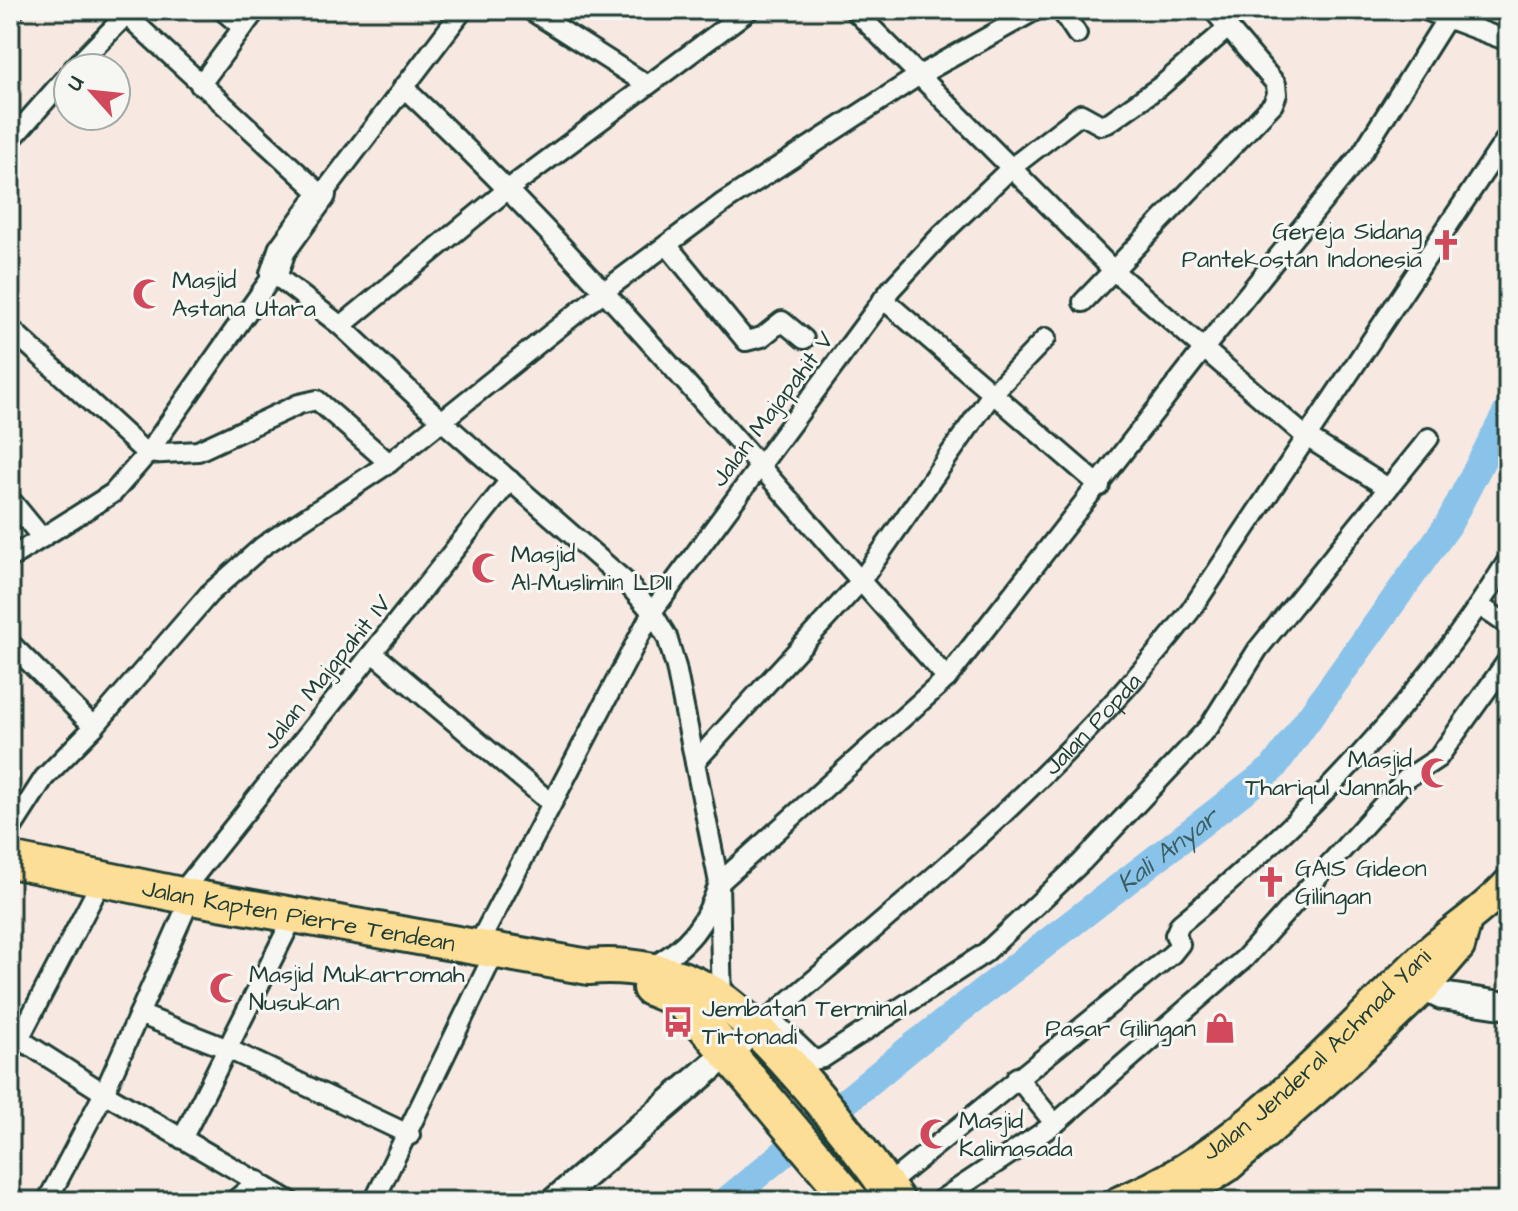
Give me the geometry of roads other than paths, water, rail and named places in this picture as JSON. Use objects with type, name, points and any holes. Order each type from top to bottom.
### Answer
[{"type":"highway","name":"Jalan Kapten Pierre Tendean","points":[[10,860],[186,896],[488,947],[589,967],[606,977],[640,977],[720,1027],[773,1104],[851,1199]]},
{"type":"highway","name":"Jalan Kapten Pierre Tendean","points":[[720,1027],[762,1024],[801,1081],[888,1188]]},
{"type":"main road","points":[[274,274],[282,250],[322,195]]},
{"type":"main road","name":"Jalan Jenderal Achmad Yani","points":[[1175,1201],[1238,1160],[1413,983],[1445,936],[1466,924],[1508,883]]},
{"type":"main road","points":[[1413,983],[1458,999],[1508,1006]]},
{"type":"main road","name":"Jalan Jenderal Achmad Yani","points":[[1119,1201],[1170,1176],[1279,1094],[1413,983]]},
{"type":"main road","points":[[555,1201],[720,1027]]},
{"type":"street","points":[[222,10],[243,28]]},
{"type":"street","points":[[200,85],[256,10]]},
{"type":"street","points":[[88,52],[123,12],[322,195],[463,10]]},
{"type":"street","points":[[530,10],[646,84]]},
{"type":"street","points":[[341,326],[507,190],[749,10]]},
{"type":"street","points":[[854,10],[1115,272],[1305,436],[1388,488]]},
{"type":"street","points":[[10,831],[44,778],[94,727],[209,594],[263,546],[389,463],[603,292],[724,202],[918,76],[1036,10]]},
{"type":"street","points":[[1061,10],[1077,34]]},
{"type":"street","points":[[1083,302],[1273,104],[1277,94],[1276,84],[1213,10]]},
{"type":"street","points":[[1425,10],[1457,17],[1508,41]]},
{"type":"street","points":[[640,977],[686,944],[708,917],[719,883],[947,678],[1100,486],[1205,347],[1357,159],[1457,17]]},
{"type":"street","name":"Jalan Majapahit V","points":[[374,1201],[410,1135],[551,803],[652,612],[883,299],[941,235],[1011,168],[1081,114],[1101,125],[1108,123],[1162,85],[1228,28]]},
{"type":"street","points":[[403,87],[507,190],[603,292],[947,678]]},
{"type":"street","points":[[10,141],[52,93]]},
{"type":"street","name":"Jalan Popda","points":[[762,1024],[1011,807],[1109,708],[1191,610],[1508,136]]},
{"type":"street","points":[[667,245],[746,341],[762,337],[782,321],[804,339]]},
{"type":"street","points":[[10,558],[113,493],[147,454],[274,274],[341,326],[442,421],[625,581],[652,612],[667,637],[676,667],[719,883],[720,1027]]},
{"type":"street","points":[[883,299],[1100,486]]},
{"type":"street","points":[[10,328],[147,454],[198,451],[299,404],[317,400],[389,463]]},
{"type":"street","points":[[695,762],[860,582],[992,394],[1046,338]]},
{"type":"street","points":[[762,1024],[806,1056],[814,1060],[823,1058],[985,953],[1082,862],[1185,755],[1209,727],[1258,649],[1429,438]]},
{"type":"street","name":"Jalan Majapahit IV","points":[[47,1201],[104,1093],[186,896],[510,480]]},
{"type":"street","points":[[10,499],[42,538]]},
{"type":"street","points":[[888,1188],[1017,1077],[1172,954],[1181,943],[1175,935],[1180,924],[1240,875],[1339,777],[1480,606],[1508,560]]},
{"type":"street","points":[[1480,606],[1508,625]]},
{"type":"street","points":[[10,644],[94,727]]},
{"type":"street","points":[[373,653],[551,803]]},
{"type":"street","points":[[939,1201],[1055,1124],[1257,946],[1406,779],[1438,758],[1508,660]]},
{"type":"street","points":[[10,1056],[15,1036],[103,878]]},
{"type":"street","points":[[182,1139],[295,914]]},
{"type":"street","points":[[139,1014],[228,1049],[410,1135]]},
{"type":"street","points":[[15,1036],[104,1093],[290,1201]]},
{"type":"street","points":[[1017,1077],[1055,1124]]},
{"type":"street","points":[[234,1201],[258,1181]]},
{"type":"waterway","name":"Kali Anyar","points":[[726,1201],[908,1050],[1273,768],[1448,525],[1508,410]]},
{"type":"place","name":"Gereja Sidang Pantekostan Indonesia","points":[[1446,245]]},
{"type":"place","name":"Masjid Astana Utara","points":[[148,294]]},
{"type":"place","name":"Masjid Al-Muslimin LDII","points":[[487,568]]},
{"type":"place","name":"Masjid Thariqul Jannah","points":[[1436,773]]},
{"type":"place","name":"GAIS Gideon Gilingan","points":[[1271,882]]},
{"type":"place","name":"Masjid Mukarromah Nusukan","points":[[225,988]]},
{"type":"place","name":"Jembatan Terminal Tirtonadi","points":[[678,1022]]},
{"type":"place","name":"Pasar Gilingan","points":[[1220,1028]]},
{"type":"place","name":"Masjid Kalimasada","points":[[935,1134]]}]
